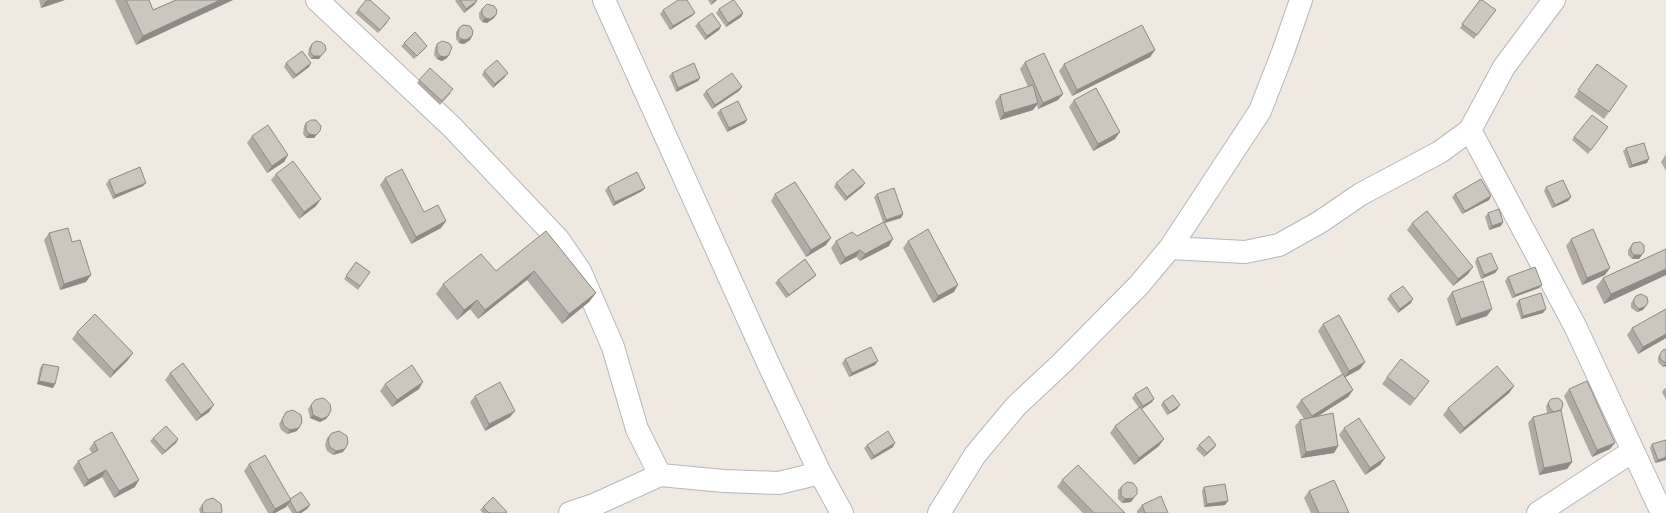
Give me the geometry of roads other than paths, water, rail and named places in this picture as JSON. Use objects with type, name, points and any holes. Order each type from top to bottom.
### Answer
[{"type":"street","points":[[317,0],[452,127],[558,240],[580,271],[614,347],[637,429],[660,475]]},
{"type":"street","points":[[604,0],[820,473],[842,513]]},
{"type":"street","points":[[939,513],[975,455],[1016,406],[1063,362],[1139,284],[1170,248],[1260,111],[1301,0]]},
{"type":"street","points":[[1170,248],[1244,252],[1279,245],[1320,222],[1361,194],[1440,152],[1470,130],[1504,67],[1554,0]]},
{"type":"street","points":[[1470,130],[1575,326],[1662,513]]},
{"type":"street","points":[[1538,513],[1633,451]]},
{"type":"street","points":[[570,513],[594,505],[660,475],[724,481],[779,483],[820,473]]}]
